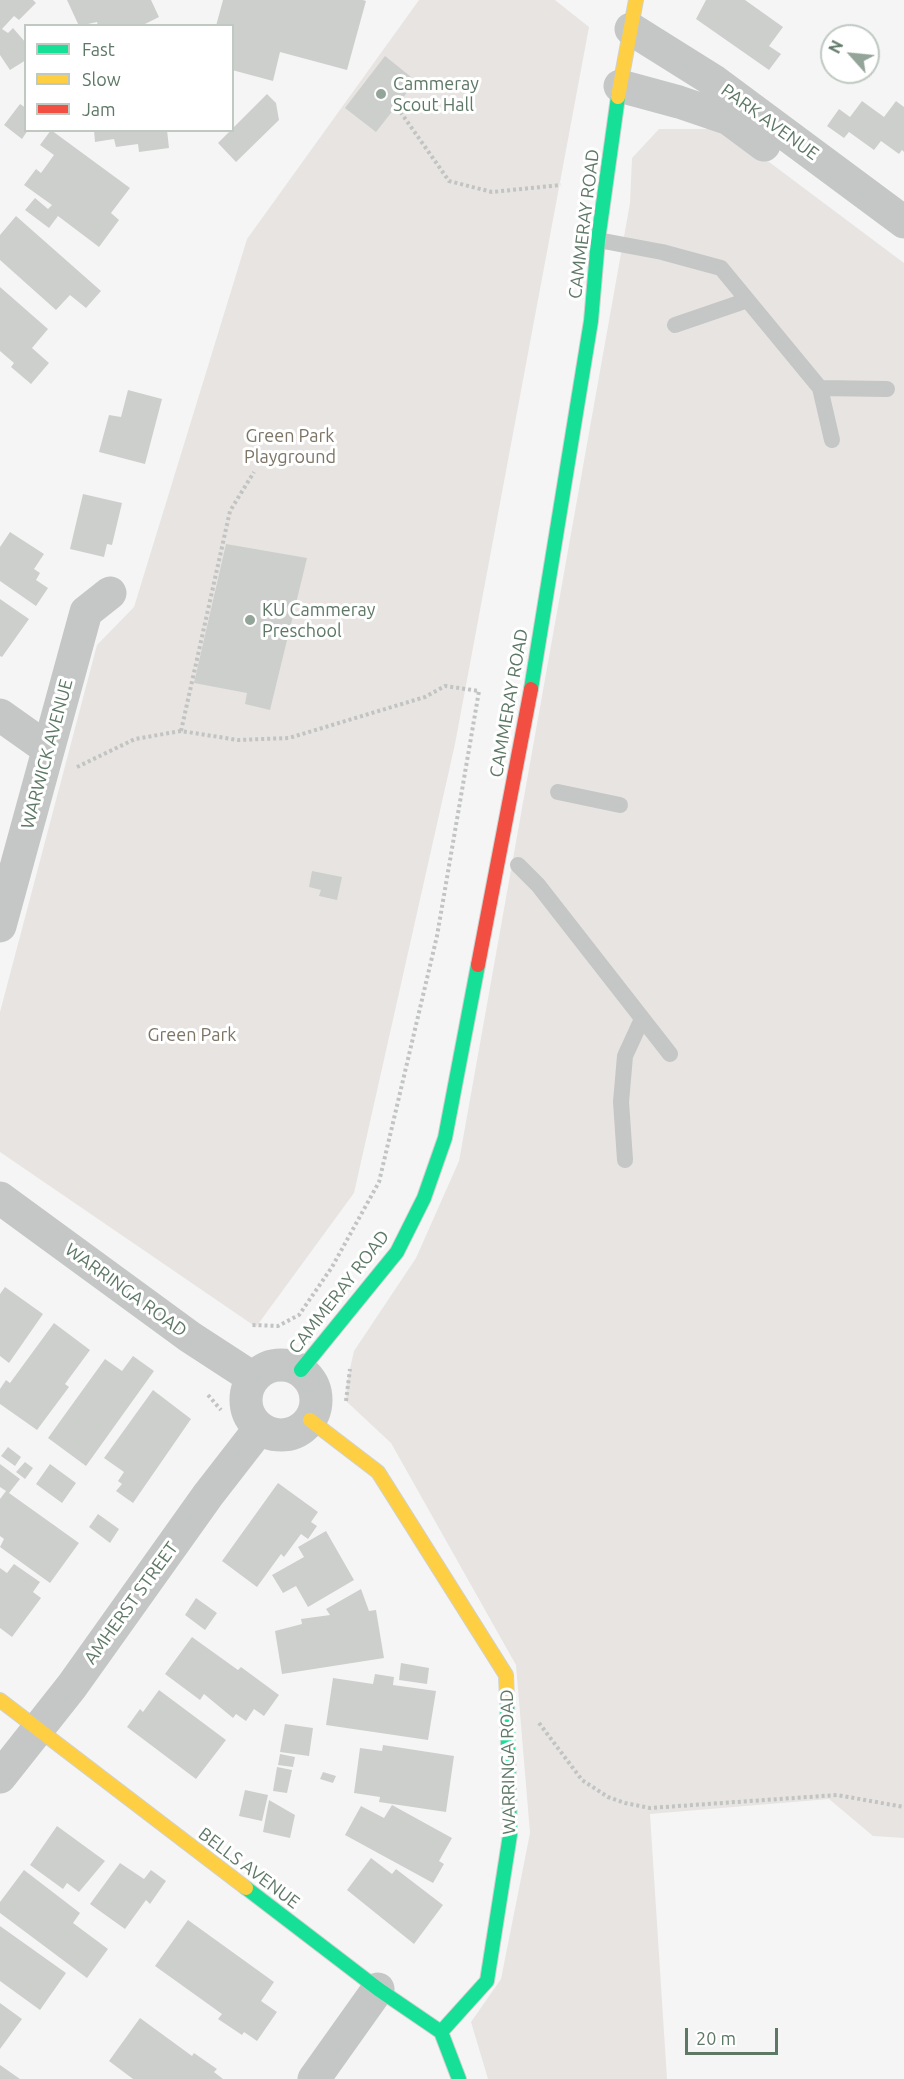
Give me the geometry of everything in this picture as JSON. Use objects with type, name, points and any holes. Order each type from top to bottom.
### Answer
[{"type":"street","name":"CAMMERAY ROAD","points":[[301,1370],[397,1252],[423,1198],[445,1138],[530,697],[591,321],[598,240],[620,86],[634,14]]},
{"type":"street","name":"PARK AVENUE","points":[[634,14],[714,81],[904,222]]},
{"type":"street","name":"PARK AVENUE","points":[[620,86],[729,119],[904,246]]},
{"type":"street","name":"WARWICK AVENUE","points":[[0,926],[86,612],[110,592]]},
{"type":"street","points":[[0,715],[45,762]]},
{"type":"street","name":"WARRINGA ROAD","points":[[0,1198],[190,1337],[253,1378]]},
{"type":"street","points":[[292,1365],[301,1370],[315,1388],[315,1410],[310,1420],[292,1434],[270,1433],[260,1428],[252,1420],[246,1399],[253,1378],[270,1366],[292,1365]]},
{"type":"street","name":"WARRINGA ROAD","points":[[310,1420],[378,1472],[506,1675],[510,1834],[487,1982],[441,2032]]},
{"type":"street","name":"AMHERST STREET","points":[[0,1777],[72,1686],[208,1496],[260,1428]]},
{"type":"street","name":"BELLS AVENUE","points":[[0,1701],[378,1989],[441,2032]]},
{"type":"street","points":[[314,2079],[378,1989]]},
{"type":"street","points":[[441,2032],[459,2079]]},
{"type":"lane","points":[[598,240],[662,252],[721,268],[745,301],[820,388],[832,440]]},
{"type":"lane","points":[[675,325],[745,301]]},
{"type":"lane","points":[[820,388],[887,389]]},
{"type":"lane","points":[[558,792],[620,805]]},
{"type":"lane","points":[[518,865],[538,885],[670,1054]]},
{"type":"lane","points":[[625,1160],[621,1102],[625,1056],[642,1019]]},
{"type":"path","points":[[397,107],[449,181],[492,192],[561,185]]},
{"type":"path","points":[[45,762],[64,772],[135,740],[181,731],[230,511],[254,472]]},
{"type":"path","name":"CAMMERAY ROAD","points":[[181,731],[238,740],[289,738],[425,697],[445,686],[479,691],[437,936],[380,1182],[332,1267],[299,1315],[278,1326],[252,1324]]},
{"type":"path","points":[[346,1401],[350,1369]]},
{"type":"path","points":[[208,1395],[221,1410]]},
{"type":"path","points":[[507,1696],[525,1705],[582,1780],[608,1797],[626,1803],[650,1808],[837,1795],[904,1807]]},
{"type":"green space","name":"Green Park","points":[[419,0],[555,0],[589,27],[455,744],[354,1193],[256,1327],[0,1152],[0,1012],[97,645],[134,607],[247,239]]},
{"type":"green space","points":[[659,129],[725,129],[904,263],[904,1838],[873,1836],[829,1799],[650,1814],[667,2079],[488,2079],[471,2022],[501,1979],[530,1833],[516,1665],[391,1443],[346,1401],[347,1382],[354,1351],[416,1258],[459,1161],[630,203],[632,158]]},
{"type":"building","points":[[0,0],[33,0],[36,3],[19,20],[14,16],[2,29],[8,33],[13,28],[24,41],[24,61],[10,70],[0,55]]},
{"type":"building","points":[[67,0],[151,0],[159,17],[145,24],[98,24],[97,22],[78,24]]},
{"type":"building","points":[[223,0],[366,1],[347,70],[280,52],[273,81],[234,71],[234,24],[217,24]]},
{"type":"building","points":[[706,0],[745,0],[783,27],[769,46],[781,54],[769,70],[696,19]]},
{"type":"building","name":"Cammeray Scout Hall","points":[[385,56],[416,81],[376,132],[345,108]]},
{"type":"building","points":[[267,94],[276,103],[279,120],[236,162],[218,143],[229,132],[234,132],[234,127]]},
{"type":"building","points":[[862,101],[884,117],[896,101],[904,107],[904,152],[902,150],[899,154],[881,141],[874,150],[849,132],[844,138],[827,126],[839,109],[850,117]]},
{"type":"building","points":[[20,104],[24,107],[24,132],[27,132],[22,139],[4,125]]},
{"type":"building","points":[[50,132],[54,132],[130,188],[111,213],[119,220],[99,247],[58,216],[49,228],[25,210],[35,198],[48,209],[52,205],[24,185],[36,169],[41,173],[54,155],[40,145]]},
{"type":"building","points":[[94,132],[167,132],[169,148],[139,152],[138,144],[116,147],[114,139],[95,142]]},
{"type":"building","points":[[16,216],[101,291],[86,308],[70,295],[56,310],[0,260],[0,235]]},
{"type":"building","points":[[0,287],[48,329],[32,348],[49,363],[31,384],[11,367],[14,363],[0,351]]},
{"type":"building","points":[[128,390],[162,399],[145,464],[99,452],[109,415],[121,417]]},
{"type":"building","points":[[83,494],[122,503],[112,545],[107,544],[104,557],[70,549]]},
{"type":"building","points":[[10,532],[44,554],[34,569],[40,573],[36,580],[48,588],[36,606],[0,581],[0,547]]},
{"type":"building","name":"KU Cammeray Preschool","points":[[226,544],[307,558],[270,710],[245,704],[247,693],[194,683]]},
{"type":"building","points":[[0,599],[29,619],[2,657],[0,656]]},
{"type":"building","points":[[312,871],[342,877],[337,900],[319,896],[321,890],[309,887]]},
{"type":"building","points":[[5,1287],[43,1314],[9,1363],[0,1356],[0,1294]]},
{"type":"building","points":[[54,1323],[90,1350],[65,1384],[69,1387],[37,1430],[0,1404],[0,1389],[6,1380],[10,1383]]},
{"type":"building","points":[[133,1356],[154,1371],[86,1466],[48,1438],[105,1359],[122,1371]]},
{"type":"building","points":[[153,1390],[191,1419],[133,1503],[116,1491],[122,1484],[118,1481],[124,1472],[104,1458]]},
{"type":"building","points":[[8,1447],[21,1457],[15,1466],[1,1456]]},
{"type":"building","points":[[25,1462],[33,1468],[25,1479],[16,1472]]},
{"type":"building","points":[[0,1464],[20,1479],[9,1493],[79,1543],[50,1583],[0,1547],[4,1539],[0,1536],[0,1499],[6,1491],[0,1487]]},
{"type":"building","points":[[50,1464],[76,1483],[62,1503],[36,1484]]},
{"type":"building","points":[[278,1483],[318,1512],[311,1522],[317,1526],[308,1539],[301,1534],[284,1557],[281,1554],[257,1587],[222,1561]]},
{"type":"building","points":[[98,1514],[119,1529],[110,1543],[89,1527]]},
{"type":"building","points":[[326,1531],[354,1580],[308,1607],[296,1586],[283,1593],[272,1575],[304,1557],[298,1547]]},
{"type":"building","points":[[14,1564],[40,1582],[33,1592],[41,1598],[12,1637],[0,1628],[0,1568],[7,1573]]},
{"type":"building","points":[[361,1589],[369,1611],[376,1610],[384,1658],[282,1674],[275,1631],[302,1624],[301,1619],[330,1615],[326,1609]]},
{"type":"building","points":[[196,1598],[217,1613],[205,1630],[185,1615]]},
{"type":"building","points":[[192,1637],[238,1670],[241,1667],[279,1695],[264,1716],[254,1709],[246,1721],[236,1714],[233,1718],[204,1694],[200,1700],[165,1674]]},
{"type":"building","points":[[401,1663],[429,1668],[427,1684],[399,1680]]},
{"type":"building","points":[[375,1674],[394,1677],[393,1685],[436,1691],[428,1740],[326,1725],[333,1678],[373,1684]]},
{"type":"building","points":[[159,1690],[226,1740],[196,1779],[127,1727],[140,1709],[143,1712]]},
{"type":"building","points":[[285,1724],[313,1728],[309,1756],[280,1752]]},
{"type":"building","points":[[383,1745],[454,1756],[446,1812],[379,1802],[380,1797],[354,1793],[360,1748],[382,1751]]},
{"type":"building","points":[[280,1754],[295,1757],[293,1767],[278,1765]]},
{"type":"building","points":[[277,1767],[292,1770],[287,1793],[273,1791]]},
{"type":"building","points":[[323,1772],[336,1776],[333,1783],[320,1779]]},
{"type":"building","points":[[245,1790],[268,1795],[262,1821],[239,1816]]},
{"type":"building","points":[[269,1800],[295,1815],[290,1838],[263,1832]]},
{"type":"building","points":[[392,1805],[452,1838],[439,1861],[444,1864],[433,1883],[345,1835],[361,1806],[384,1818]]},
{"type":"building","points":[[57,1826],[105,1861],[79,1892],[67,1883],[63,1889],[30,1865]]},
{"type":"building","points":[[371,1858],[392,1874],[396,1869],[443,1905],[414,1944],[347,1890]]},
{"type":"building","points":[[120,1863],[144,1879],[151,1870],[166,1881],[150,1904],[146,1900],[125,1929],[90,1904]]},
{"type":"building","points":[[24,1870],[80,1913],[73,1923],[108,1949],[87,1978],[0,1913],[0,1902]]},
{"type":"building","points":[[188,1920],[274,1982],[261,2001],[277,2012],[257,2041],[244,2032],[242,2035],[218,2019],[222,2014],[155,1966]]},
{"type":"building","points":[[0,1926],[66,1973],[40,2010],[0,1981]]},
{"type":"building","points":[[0,2003],[22,2019],[0,2049]]},
{"type":"building","points":[[140,2018],[192,2056],[194,2053],[217,2069],[214,2072],[223,2079],[133,2079],[109,2061]]},
{"type":"building","points":[[0,2065],[20,2079],[0,2079]]},
{"type":"traffic: fast","points":[[531,689],[591,321],[598,240],[618,97]]},
{"type":"traffic: fast","points":[[301,1370],[397,1252],[424,1198],[445,1138],[478,965]]},
{"type":"traffic: fast","points":[[459,2079],[441,2032],[487,1981],[510,1835],[507,1700]]},
{"type":"traffic: fast","points":[[246,1888],[378,1989],[441,2032]]},
{"type":"traffic: slow","points":[[618,97],[636,0]]},
{"type":"traffic: slow","points":[[310,1420],[378,1472],[506,1675],[507,1700]]},
{"type":"traffic: slow","points":[[0,1700],[246,1888]]},
{"type":"traffic: jam","points":[[478,965],[531,689]]},
{"type":"place","name":"Cammeray Scout Hall","points":[[381,94]]},
{"type":"place","name":"KU Cammeray Preschool","points":[[250,620]]},
{"type":"park label","name":"Green Park Playground","points":[[290,446]]}]
